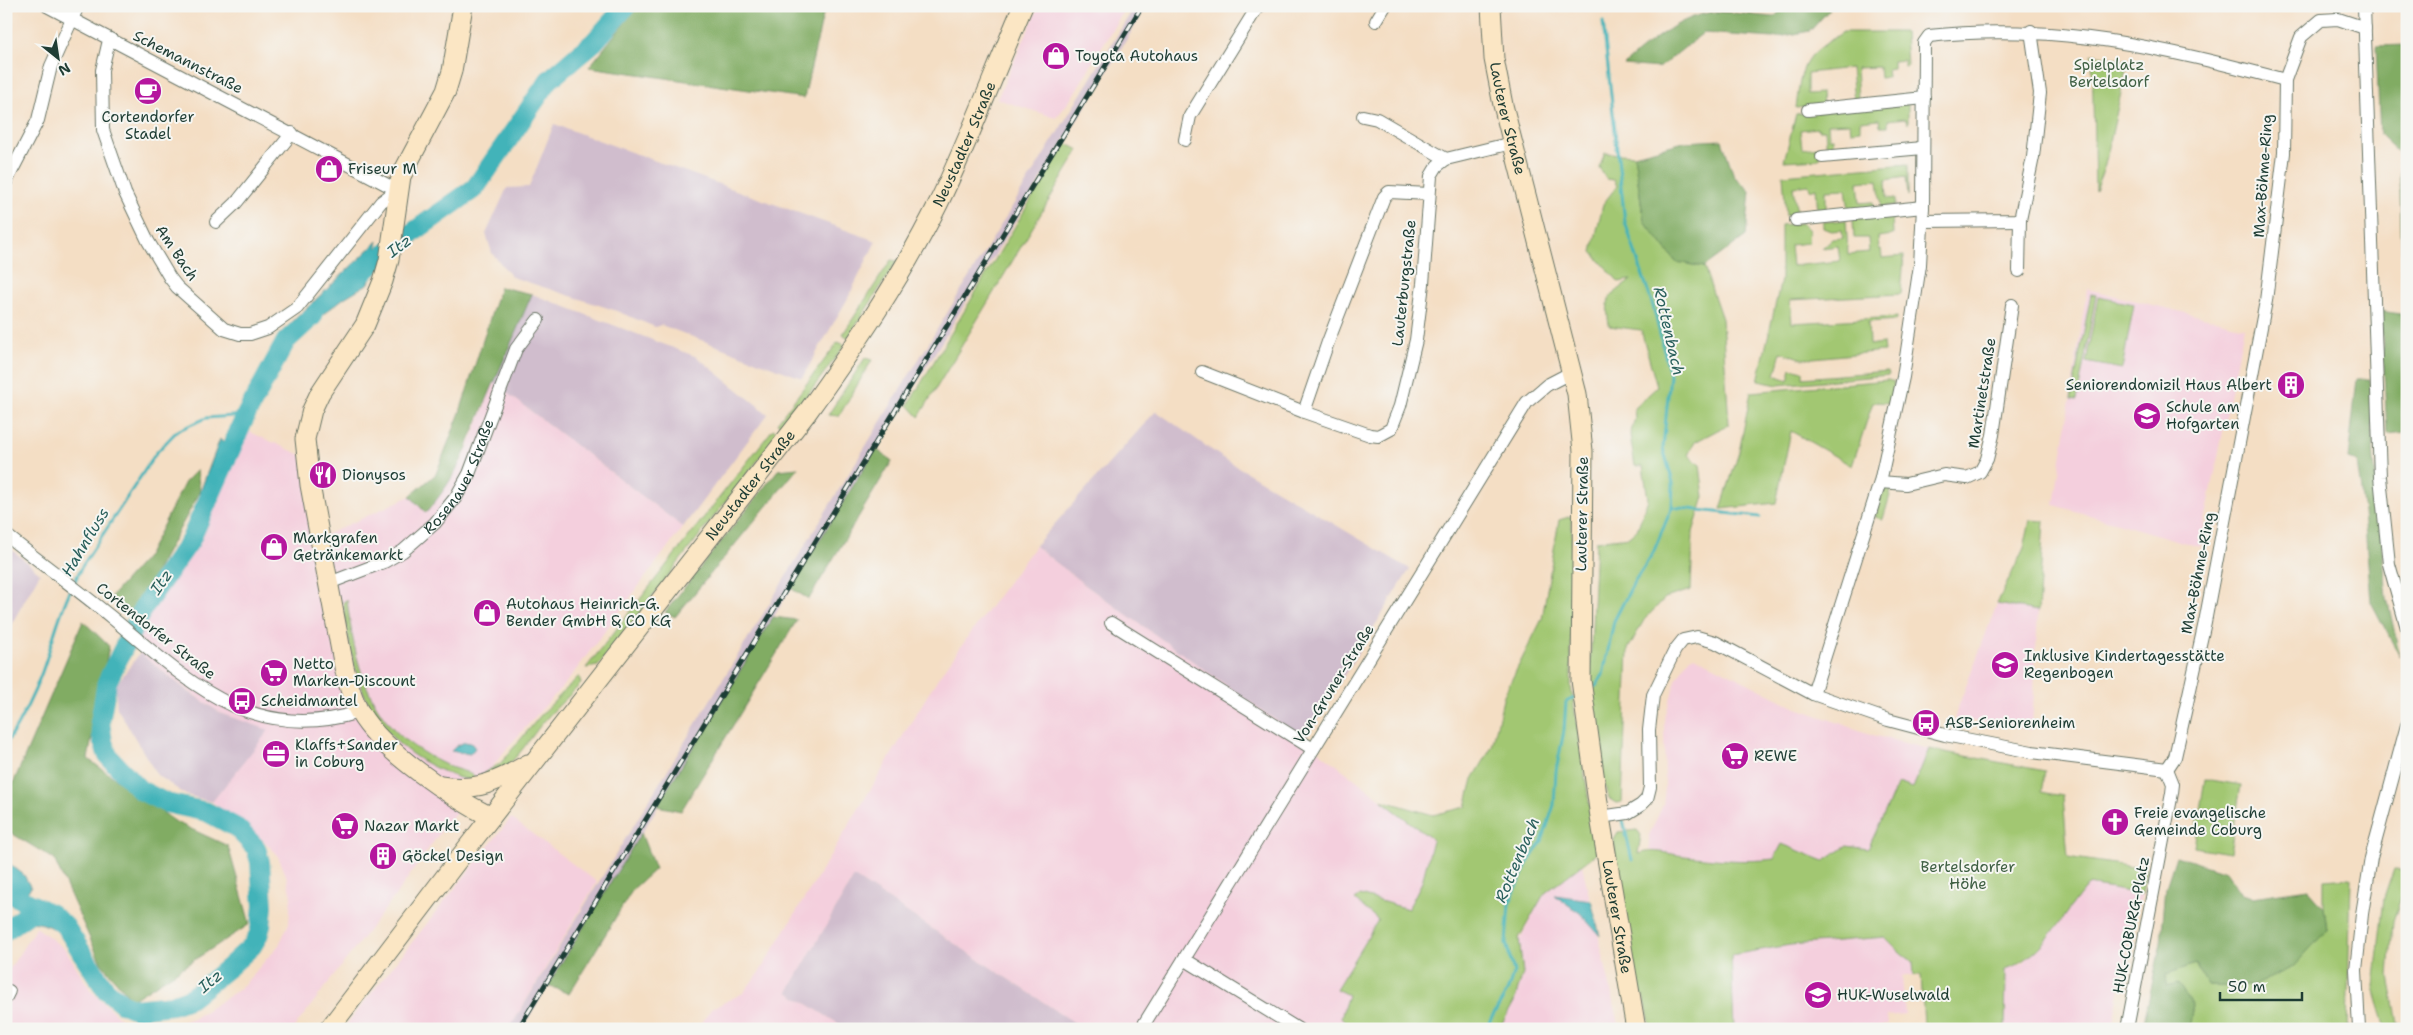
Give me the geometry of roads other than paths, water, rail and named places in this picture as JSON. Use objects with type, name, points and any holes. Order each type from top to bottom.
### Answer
[{"type":"street","name":"Schemannstraße","points":[[47,6],[109,40],[292,133],[397,190]]},
{"type":"street","points":[[6,182],[38,120],[50,66],[78,6]]},
{"type":"street","points":[[463,6],[452,71],[446,91],[406,162],[397,190],[392,240],[383,281],[365,325],[320,393],[312,410],[305,439],[310,486],[344,667],[352,696],[359,712],[388,745],[440,786],[471,807],[491,817]]},
{"type":"street","name":"Neustadter Straße","points":[[329,1029],[491,817],[806,414],[863,333],[914,249],[939,202],[1023,6]]},
{"type":"street","points":[[1185,140],[1190,116],[1258,6]]},
{"type":"street","points":[[1376,22],[1385,6]]},
{"type":"street","name":"Lauterer Straße","points":[[1492,6],[1498,84],[1577,394],[1583,451],[1581,680],[1600,817],[1636,1029]]},
{"type":"street","points":[[2364,6],[2380,477],[2389,564],[2407,628]]},
{"type":"street","name":"Max-Böhme-Ring","points":[[2167,769],[2175,757],[2205,622],[2266,301],[2284,153],[2285,80],[2301,37],[2321,20],[2338,19],[2364,28]]},
{"type":"street","points":[[1813,694],[1880,482],[1903,377],[1920,268],[1923,208],[1924,43],[1929,36],[1962,32],[2032,31],[2088,36],[2198,57],[2285,80]]},
{"type":"street","points":[[2019,271],[2020,220],[2033,157],[2040,93],[2032,31]]},
{"type":"street","name":"Am Bach","points":[[109,40],[102,70],[103,130],[125,193],[148,241],[170,278],[224,329],[240,334],[250,334],[268,328],[297,308],[381,202],[397,190]]},
{"type":"street","points":[[1808,110],[1924,98]]},
{"type":"street","points":[[1363,116],[1377,119],[1446,159],[1512,143]]},
{"type":"street","points":[[216,222],[236,203],[292,133]]},
{"type":"street","points":[[1822,157],[1923,148]]},
{"type":"street","name":"Lauterburgstraße","points":[[1202,372],[1304,412],[1370,435],[1378,436],[1387,433],[1394,424],[1416,340],[1423,284],[1431,176],[1437,166],[1446,159]]},
{"type":"street","points":[[1304,412],[1328,342],[1384,197],[1389,192],[1429,194]]},
{"type":"street","points":[[1796,220],[1923,208]]},
{"type":"street","points":[[1922,221],[2020,220]]},
{"type":"street","name":"Martinetstraße","points":[[1880,482],[1906,484],[1944,475],[1967,478],[1980,472],[1988,459],[1994,435],[2012,305]]},
{"type":"street","name":"Rosenauer Straße","points":[[329,583],[384,562],[403,551],[435,523],[456,497],[469,474],[516,349],[538,320]]},
{"type":"street","name":"Von-Gruner-Straße","points":[[1141,1029],[1530,398],[1547,385],[1572,372]]},
{"type":"street","name":"Cortendorfer Straße","points":[[6,535],[80,592],[185,678],[216,698],[247,712],[267,718],[305,721],[340,718],[359,712]]},
{"type":"street","points":[[1111,623],[1313,749]]},
{"type":"street","points":[[1600,817],[1628,813],[1641,805],[1647,798],[1650,787],[1649,730],[1653,694],[1682,640],[1697,637],[1715,642],[1813,694],[1888,720],[1945,735],[2032,752],[2167,769]]},
{"type":"street","points":[[2359,1029],[2356,970],[2362,914],[2371,858],[2407,725]]},
{"type":"street","points":[[440,786],[460,789],[490,784],[539,758]]},
{"type":"street","name":"HUK-COBURG-Platz","points":[[2127,1029],[2173,784],[2167,769]]},
{"type":"street","points":[[1184,959],[1298,1029]]},
{"type":"water","points":[[378,241],[369,283],[344,298],[299,333],[295,340],[292,322]]},
{"type":"water","points":[[220,439],[232,454],[212,505],[200,492]]},
{"type":"water","points":[[465,742],[471,743],[475,748],[470,754],[451,751],[456,746]]},
{"type":"water","points":[[6,861],[24,875],[31,888],[16,903],[6,898]]},
{"type":"water","points":[[1554,895],[1591,900],[1600,936],[1580,913]]},
{"type":"water","points":[[39,901],[50,904],[58,909],[65,915],[70,925],[52,928],[32,922],[27,907]]},
{"type":"waterway","name":"Itz","points":[[351,282],[405,238],[475,188],[549,80],[594,42],[626,6]]},
{"type":"waterway","name":"Rottenbach","points":[[1592,688],[1596,686],[1603,675],[1614,621],[1634,582],[1653,553],[1672,507],[1673,483],[1663,448],[1670,375],[1653,306],[1625,222],[1603,22]]},
{"type":"waterway","name":"Itz","points":[[6,892],[51,914],[65,926],[105,989],[123,1004],[135,1009],[172,1005],[191,998],[252,946],[258,936],[263,906],[260,862],[256,848],[237,828],[207,812],[166,803],[140,790],[108,756],[103,742],[100,722],[107,682],[143,608],[190,541],[246,415],[286,341],[313,316]]},
{"type":"waterway","name":"Hahnfluss","points":[[74,583],[81,568],[156,453],[177,431],[206,418],[246,415]]},
{"type":"waterway","points":[[1672,507],[1760,517]]},
{"type":"waterway","name":"Hahnfluss","points":[[6,744],[35,691],[62,609],[71,589]]},
{"type":"waterway","name":"Rottenbach","points":[[1485,1029],[1507,992],[1514,972],[1506,943],[1509,904],[1527,864],[1542,841],[1554,805],[1556,771],[1564,731],[1566,702],[1574,698]]},
{"type":"waterway","name":"Rottenbach","points":[[1623,820],[1632,860]]},
{"type":"waterway","name":"Itz","points":[[6,930],[37,908]]},
{"type":"railway","points":[[518,1029],[1142,6]]},
{"type":"place","name":"Toyota Autohaus","points":[[1056,56]]},
{"type":"place","name":"Cortendorfer Stadel","points":[[148,91]]},
{"type":"place","name":"Friseur M","points":[[329,169]]},
{"type":"place","name":"Seniorendomizil Haus Albert","points":[[2291,385]]},
{"type":"place","name":"Schule am Hofgarten","points":[[2147,416]]},
{"type":"place","name":"Dionysos","points":[[323,475]]},
{"type":"place","name":"Markgrafen Getränkemarkt","points":[[274,547]]},
{"type":"place","name":"Autohaus Heinrich-G. Bender GmbH & CO KG","points":[[487,613]]},
{"type":"place","name":"Inklusive Kindertagesstätte Regenbogen","points":[[2005,665]]},
{"type":"place","name":"Netto Marken-Discount","points":[[274,673]]},
{"type":"place","name":"Scheidmantel","points":[[242,701]]},
{"type":"place","name":"ASB-Seniorenheim","points":[[1926,723]]},
{"type":"place","name":"Klaffs+Sander in Coburg","points":[[276,754]]},
{"type":"place","name":"REWE","points":[[1735,756]]},
{"type":"place","name":"Freie evangelische Gemeinde Coburg","points":[[2115,822]]},
{"type":"place","name":"Nazar Markt","points":[[345,826]]},
{"type":"place","name":"Göckel Design","points":[[383,856]]},
{"type":"place","name":"HUK-Wuselwald","points":[[1818,995]]},
{"type":"park label","name":"Spielplatz Bertelsdorf","points":[[2109,74]]},
{"type":"park label","name":"Bertelsdorfer Höhe","points":[[1968,876]]}]
